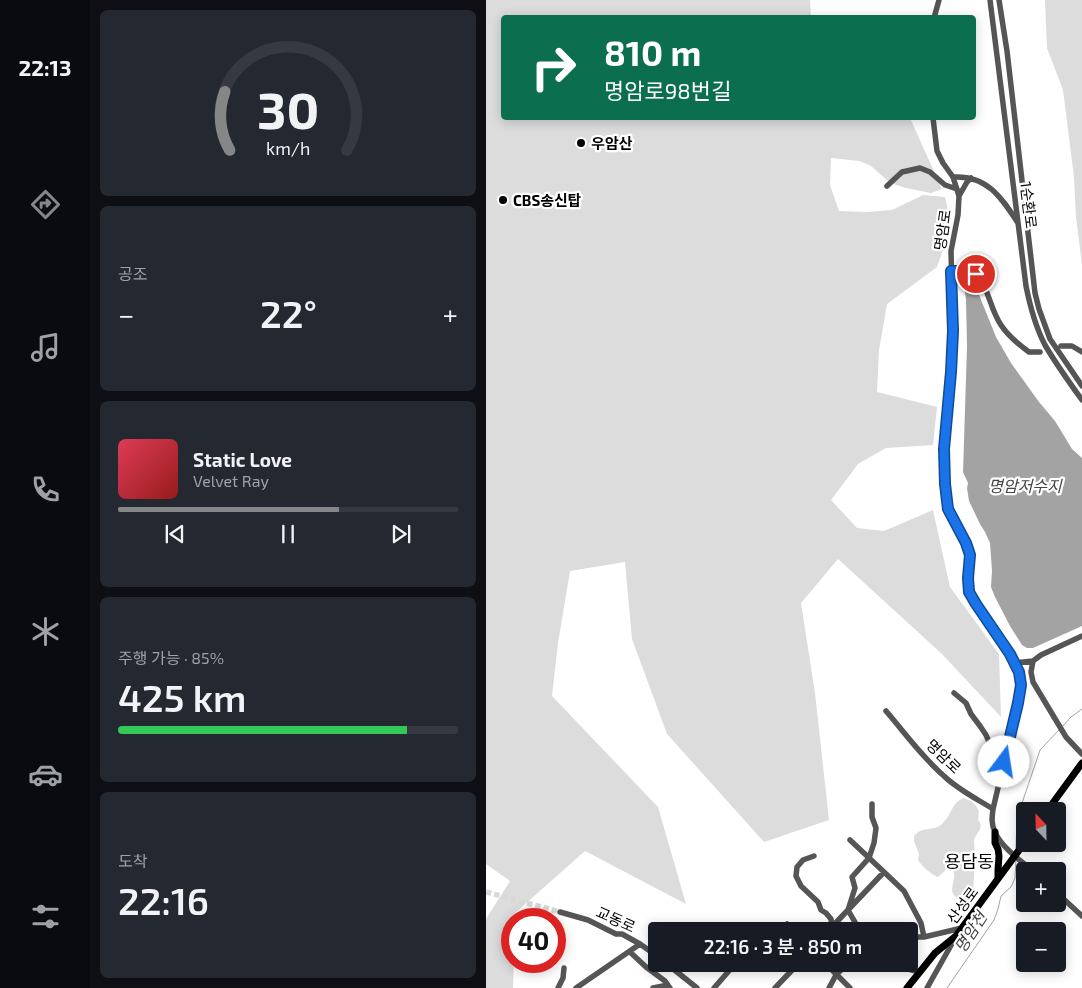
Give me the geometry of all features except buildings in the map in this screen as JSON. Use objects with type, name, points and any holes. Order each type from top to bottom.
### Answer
[{"type":"main road","points":[[1054,802],[1082,763]]},
{"type":"main road","points":[[995,832],[999,856],[998,878]]},
{"type":"main road","name":"산성로","points":[[956,936],[1018,852]]},
{"type":"main road","points":[[907,988],[935,953],[956,936]]},
{"type":"street","points":[[935,15],[939,0]]},
{"type":"street","name":"1순환로","points":[[990,0],[1026,286],[1035,322],[1045,345],[1082,400]]},
{"type":"street","name":"1순환로","points":[[1001,0],[1035,293],[1050,338],[1081,384]]},
{"type":"street","name":"명암로","points":[[933,120],[937,151],[953,177],[958,193],[958,215],[951,251],[953,331],[944,449],[948,509],[966,543],[970,555],[969,592],[1015,663],[1021,685],[993,809],[992,819],[995,832]]},
{"type":"street","points":[[887,186],[902,172],[920,168],[930,172],[958,193],[971,178]]},
{"type":"street","points":[[953,177],[971,178],[989,186],[1004,200],[1019,225]]},
{"type":"street","points":[[951,271],[966,271],[976,274],[983,285],[999,323],[1028,352],[1040,352]]},
{"type":"street","points":[[1062,346],[1072,346],[1082,352]]},
{"type":"street","points":[[1015,663],[1033,661],[1041,655],[1082,636]]},
{"type":"street","points":[[1033,661],[1031,672],[1034,682],[1066,737],[1082,754]]},
{"type":"street","points":[[954,693],[966,703],[971,714],[986,735],[995,756],[1004,762]]},
{"type":"street","name":"명암로","points":[[886,711],[926,759],[945,778],[993,809]]},
{"type":"street","points":[[855,922],[848,910],[855,888],[852,877],[869,858],[874,843],[876,828],[872,817],[872,804]]},
{"type":"street","points":[[995,832],[1002,842],[1022,862]]},
{"type":"street","points":[[850,840],[904,890],[921,923],[924,937]]},
{"type":"street","points":[[814,856],[803,860],[797,866],[796,876],[801,886],[818,902],[821,910],[831,919],[831,922]]},
{"type":"street","points":[[837,922],[884,872]]},
{"type":"street","points":[[1066,901],[1082,916]]},
{"type":"street","name":"교동로","points":[[566,914],[588,920],[616,934],[622,934],[648,950]]},
{"type":"street","points":[[918,937],[962,928]]},
{"type":"street","name":"산성로","points":[[927,988],[956,936]]},
{"type":"street","points":[[576,988],[640,944]]},
{"type":"street","points":[[630,952],[646,967],[666,981],[669,986],[653,988]]},
{"type":"street","points":[[677,972],[697,988]]},
{"type":"street","points":[[714,988],[728,972]]},
{"type":"street","points":[[775,988],[790,972]]},
{"type":"street","points":[[558,988],[564,973]]},
{"type":"street","points":[[829,988],[836,974],[850,988]]},
{"type":"shaded area","points":[[486,0],[810,0],[811,15],[501,15],[501,120],[911,120],[942,189],[931,193],[906,188],[890,183],[871,166],[860,161],[831,158],[830,185],[839,211],[867,212],[892,210],[923,195],[945,197],[950,219],[945,244],[937,267],[887,304],[879,350],[877,392],[937,407],[933,445],[886,448],[858,464],[831,500],[857,528],[884,531],[933,510],[950,587],[999,654],[1001,717],[942,654],[838,559],[801,603],[815,693],[829,820],[764,842],[667,734],[632,639],[625,562],[570,571],[558,643],[552,696],[658,807],[686,904],[585,851],[521,908],[501,908],[501,973],[514,973],[513,988],[486,988],[486,919],[510,881],[486,864]]},
{"type":"shaded area","points":[[1045,0],[1082,0],[1082,265],[1076,217],[1074,177],[1063,90],[1047,48]]},
{"type":"shaded area","points":[[963,798],[971,801],[976,806],[979,811],[978,819],[981,825],[974,839],[973,894],[967,902],[959,899],[952,892],[953,869],[949,867],[938,877],[933,874],[919,861],[919,854],[914,841],[914,836],[920,831],[940,826],[956,803]]},
{"type":"water","name":"명암저수지","points":[[973,280],[996,337],[1011,363],[1055,421],[1072,449],[1082,458],[1082,626],[1033,648],[1027,648],[1022,645],[1010,626],[991,587],[990,543],[969,501],[968,483],[963,472],[967,347],[964,284]]},
{"type":"waterway","name":"명암천","points":[[1063,726],[1082,709]]},
{"type":"waterway","name":"명암천","points":[[1022,802],[1040,750],[1059,730]]},
{"type":"waterway","name":"명암천","points":[[947,988],[994,920],[1001,896],[1011,887],[1015,878],[1016,860]]},
{"type":"tunnel","points":[[486,892],[545,908]]},
{"type":"place","name":"우암산","points":[[581,143]]},
{"type":"place","name":"CBS송신탑","points":[[503,200]]},
{"type":"district","name":"용담동","points":[[969,861]]},
{"type":"route","points":[[976,274],[959,270],[951,271],[953,331],[944,449],[945,484],[948,509],[966,543],[970,555],[969,592],[1010,654],[1019,672],[1021,685],[1018,703],[1004,762]]}]
